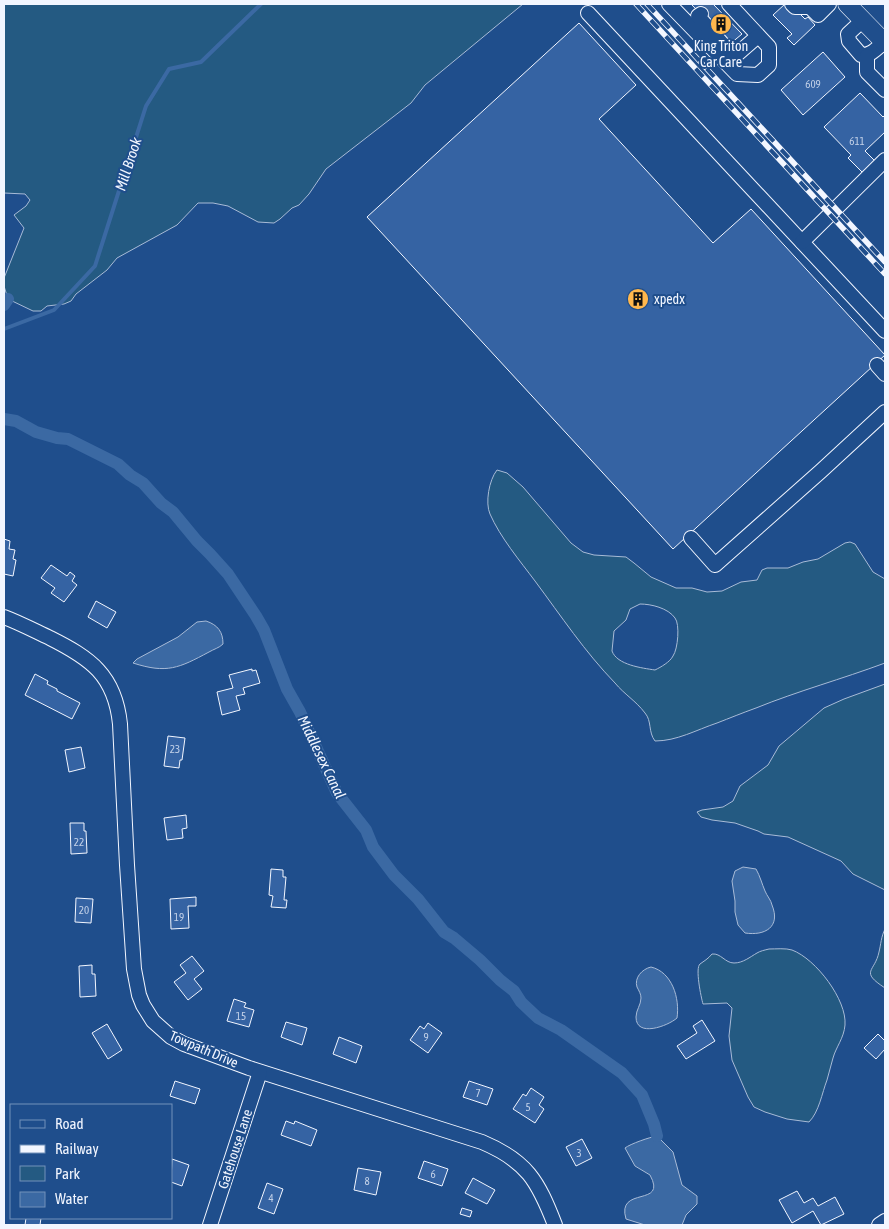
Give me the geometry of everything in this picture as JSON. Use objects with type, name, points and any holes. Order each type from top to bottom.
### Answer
[{"type":"main road","points":[[847,4],[885,42]]},
{"type":"street","points":[[670,4],[730,60]]},
{"type":"street","points":[[701,14],[698,16],[730,60],[737,74],[758,75],[769,65],[769,47],[729,4]]},
{"type":"street","points":[[792,4],[795,7],[810,6],[818,15],[829,4]]},
{"type":"street","points":[[588,13],[885,331]]},
{"type":"street","points":[[862,20],[848,34],[849,41],[861,55],[867,56],[885,42]]},
{"type":"street","points":[[730,60],[758,36]]},
{"type":"street","points":[[867,56],[867,72],[885,90]]},
{"type":"street","points":[[802,242],[885,160]]},
{"type":"street","points":[[691,538],[715,565],[885,412]]},
{"type":"street","name":"Towpath Drive","points":[[4,617],[84,657],[101,673],[110,686],[116,700],[120,724],[134,969],[139,995],[147,1013],[158,1028],[184,1044],[260,1072],[482,1142],[503,1151],[523,1167],[538,1186],[555,1225]]},
{"type":"street","name":"Gatehouse Lane","points":[[210,1225],[260,1072]]},
{"type":"street","points":[[879,1225],[885,1221]]},
{"type":"green space","points":[[4,4],[523,4],[425,85],[411,103],[326,169],[299,205],[292,208],[274,223],[258,222],[228,206],[198,203],[177,225],[117,258],[107,270],[76,294],[71,301],[64,304],[47,306],[41,311],[33,311],[8,299],[4,286],[4,278],[24,228],[14,215],[26,206],[30,200],[25,194],[4,193]]},
{"type":"green space","points":[[497,470],[507,473],[523,487],[571,543],[583,552],[594,555],[626,557],[651,577],[676,588],[692,588],[707,592],[722,591],[741,582],[757,580],[762,570],[767,568],[788,568],[818,559],[845,543],[855,544],[873,572],[885,579],[885,663],[788,696],[686,735],[663,741],[655,741],[651,734],[649,719],[645,713],[604,671],[583,646],[499,531],[490,514],[488,504],[490,485]],"holes":[[[640,604],[659,607],[672,615],[678,625],[675,653],[668,662],[655,670],[624,663],[612,651],[614,631],[626,620],[630,609]]]},
{"type":"green space","points":[[885,684],[885,890],[853,874],[841,861],[788,837],[764,834],[735,823],[701,817],[697,812],[723,807],[733,801],[740,786],[768,765],[779,746],[824,708]]},
{"type":"green space","points":[[885,929],[885,988],[873,978],[871,971],[877,959]]},
{"type":"green space","points":[[769,949],[792,950],[811,962],[820,971],[835,993],[844,1015],[845,1025],[843,1034],[834,1054],[818,1108],[809,1122],[787,1119],[754,1107],[732,1060],[729,1036],[732,1008],[727,1003],[703,1004],[702,1000],[698,977],[699,967],[712,954],[718,955],[731,963],[737,963]]},
{"type":"water","points":[[206,621],[217,627],[221,633],[223,644],[189,662],[172,668],[155,668],[133,663],[178,637],[197,622]]},
{"type":"water","points":[[743,867],[756,869],[771,901],[774,913],[773,924],[765,931],[759,933],[745,933],[738,925],[732,881],[735,871]]},
{"type":"water","points":[[651,967],[664,974],[669,980],[676,994],[678,1010],[677,1018],[673,1021],[660,1027],[647,1029],[637,1023],[636,1014],[641,998],[636,984],[640,974]]},
{"type":"water","points":[[657,1136],[673,1152],[682,1185],[697,1196],[697,1204],[686,1215],[682,1225],[645,1225],[626,1219],[625,1209],[628,1202],[648,1194],[652,1191],[654,1185],[650,1175],[635,1166],[625,1148]]},
{"type":"building","name":"King Triton Car Care","points":[[691,4],[713,4],[742,34],[730,44]]},
{"type":"building","points":[[785,4],[797,11],[805,19],[808,17],[815,25],[794,45],[787,38],[792,34],[773,15]]},
{"type":"building","name":"xpedx","points":[[579,23],[636,85],[599,119],[713,243],[751,209],[885,355],[673,549],[367,217]]},
{"type":"building","points":[[823,52],[845,77],[803,115],[781,90]]},
{"type":"building","points":[[860,93],[883,117],[885,115],[885,132],[865,151],[875,161],[863,173],[848,158],[851,155],[824,127]]},
{"type":"building","points":[[4,539],[10,541],[9,549],[15,550],[13,559],[16,560],[13,576],[4,574]]},
{"type":"building","points":[[51,565],[67,576],[70,572],[75,576],[72,581],[77,585],[64,602],[51,593],[55,588],[41,578]]},
{"type":"building","points":[[96,601],[116,612],[107,628],[88,617]]},
{"type":"building","points":[[252,669],[252,671],[256,670],[260,683],[243,688],[245,694],[236,696],[240,710],[222,715],[217,692],[233,688],[229,675]]},
{"type":"building","points":[[35,674],[48,681],[47,684],[57,689],[57,691],[80,703],[72,719],[25,695]]},
{"type":"building","points":[[168,736],[185,738],[179,768],[164,766]]},
{"type":"building","points":[[81,747],[85,768],[69,772],[65,750]]},
{"type":"building","points":[[186,815],[187,828],[182,829],[183,838],[167,840],[164,818]]},
{"type":"building","points":[[70,823],[84,823],[87,853],[71,854]]},
{"type":"building","points":[[271,869],[283,870],[283,877],[286,877],[284,900],[287,900],[286,908],[271,907],[273,896],[269,895]]},
{"type":"building","points":[[196,897],[196,906],[188,906],[189,928],[171,929],[170,899]]},
{"type":"building","points":[[76,898],[93,899],[91,923],[75,922]]},
{"type":"building","points":[[192,956],[204,971],[194,979],[202,989],[188,1000],[174,982],[186,973],[180,965]]},
{"type":"building","points":[[92,965],[92,974],[95,974],[96,996],[80,997],[79,966]]},
{"type":"building","points":[[234,999],[246,1003],[244,1007],[254,1010],[249,1027],[227,1021]]},
{"type":"building","points":[[702,1020],[715,1041],[686,1059],[677,1046],[697,1033],[693,1026]]},
{"type":"building","points":[[286,1022],[307,1028],[302,1045],[281,1037]]},
{"type":"building","points":[[428,1023],[442,1033],[428,1053],[410,1040],[420,1026],[424,1029]]},
{"type":"building","points":[[107,1024],[122,1050],[108,1059],[92,1033]]},
{"type":"building","points":[[878,1034],[885,1041],[885,1049],[876,1059],[864,1048]]},
{"type":"building","points":[[339,1037],[362,1046],[356,1063],[333,1054]]},
{"type":"building","points":[[175,1081],[200,1089],[195,1104],[170,1096]]},
{"type":"building","points":[[469,1081],[493,1089],[487,1105],[463,1097]]},
{"type":"building","points":[[531,1088],[544,1097],[539,1105],[544,1109],[535,1123],[513,1109],[523,1094],[526,1096]]},
{"type":"building","points":[[286,1121],[294,1124],[295,1121],[317,1130],[311,1146],[281,1135]]},
{"type":"building","points":[[582,1139],[592,1158],[576,1166],[566,1147]]},
{"type":"building","points":[[172,1159],[189,1165],[182,1186],[172,1182]]},
{"type":"building","points":[[424,1161],[448,1169],[442,1186],[418,1178]]},
{"type":"building","points":[[358,1168],[381,1172],[376,1195],[354,1190]]},
{"type":"building","points":[[473,1178],[495,1190],[487,1204],[465,1193]]},
{"type":"building","points":[[267,1183],[283,1189],[274,1214],[258,1208]]},
{"type":"building","points":[[797,1191],[804,1203],[813,1198],[818,1206],[835,1197],[844,1214],[821,1225],[813,1211],[792,1223],[779,1200]]},
{"type":"building","points":[[462,1208],[472,1211],[470,1217],[460,1214]]},
{"type":"building","points":[[26,1219],[41,1219],[40,1225],[25,1225]]},
{"type":"waterway","name":"Mill Brook","points":[[4,329],[54,310],[95,266],[146,106],[169,69],[201,62],[261,4]]},
{"type":"waterway","name":"Middlesex Canal","points":[[4,305],[8,299]]},
{"type":"waterway","name":"Middlesex Canal","points":[[4,419],[16,421],[36,432],[68,439],[118,464],[143,483],[161,503],[173,512],[228,574],[256,616],[264,630],[287,689],[300,712],[337,793],[366,830],[373,847],[394,875],[418,899],[444,932],[454,938],[514,991],[521,1002],[538,1018],[561,1030],[622,1073],[642,1095],[657,1136]]},
{"type":"tunnel","points":[[701,14],[713,4]]},
{"type":"railway","points":[[636,4],[885,274]]},
{"type":"railway","points":[[647,4],[885,262]]},
{"type":"place","name":"King Triton Car Care","points":[[721,24]]},
{"type":"place","name":"xpedx","points":[[638,299]]}]
